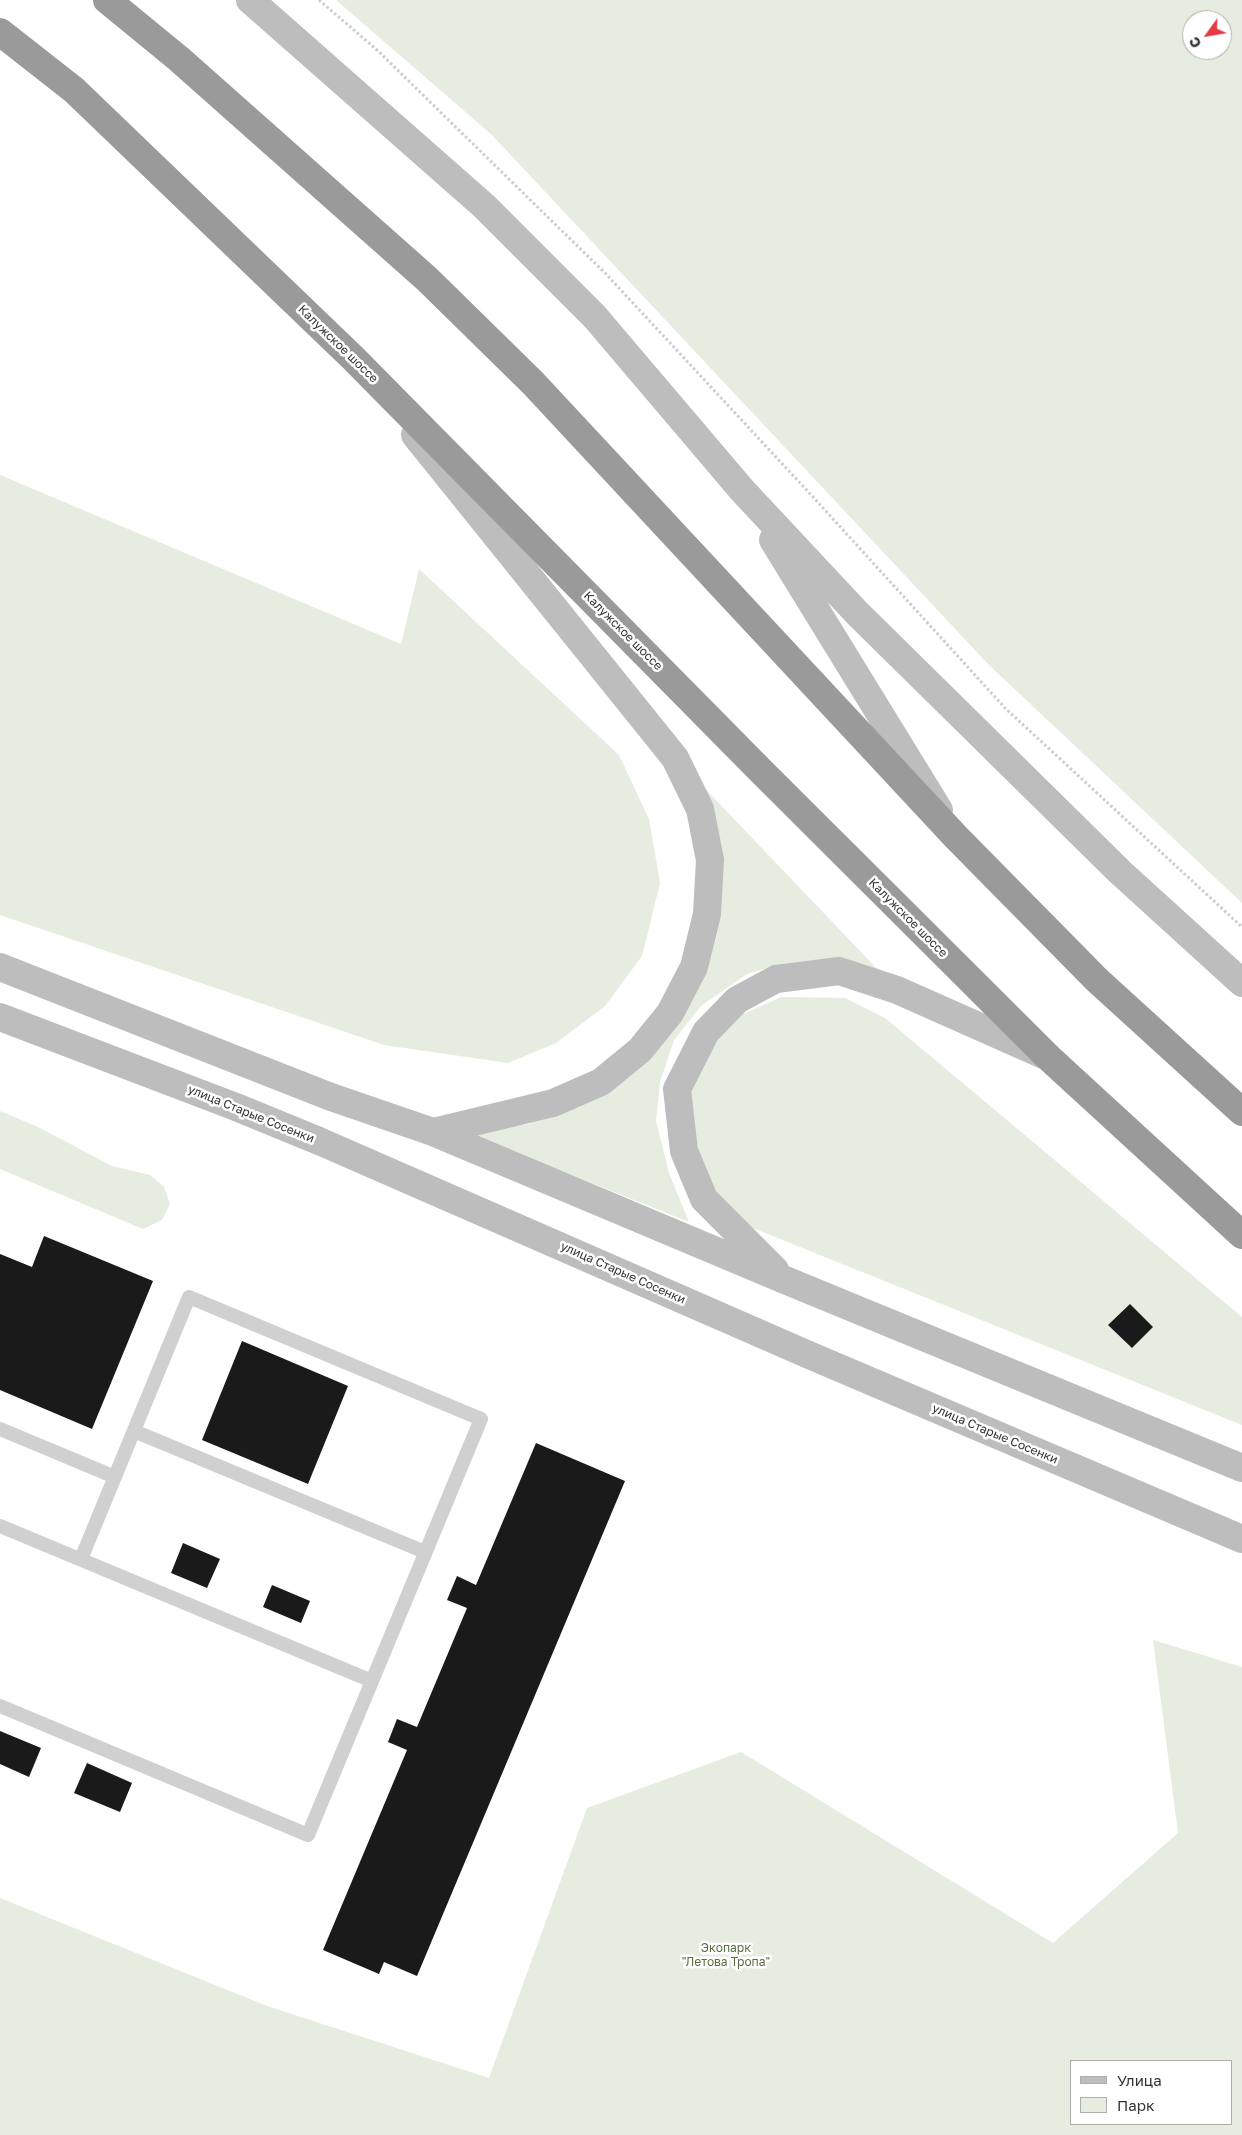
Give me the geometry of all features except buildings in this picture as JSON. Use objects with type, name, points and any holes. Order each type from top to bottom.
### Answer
[{"type":"highway","points":[[107,0],[179,59],[427,279],[526,376],[956,837],[1096,980],[1242,1112]]},
{"type":"highway","name":"Калужское шоссе","points":[[0,32],[74,90],[353,358],[760,770],[1048,1057],[1242,1235]]},
{"type":"main road","points":[[250,0],[484,206],[595,318],[742,490],[871,627],[1120,872],[1242,983]]},
{"type":"main road","points":[[353,358],[675,758],[700,808],[710,860],[707,914],[694,967],[670,1013],[640,1050],[600,1082],[553,1103],[433,1132]]},
{"type":"main road","points":[[742,490],[956,837]]},
{"type":"main road","points":[[0,967],[330,1097],[433,1132],[785,1280],[1242,1468]]},
{"type":"main road","points":[[785,1280],[704,1199],[684,1150],[677,1089],[706,1032],[737,1000],[776,979],[839,971],[897,990],[1048,1057]]},
{"type":"main road","name":"улица Старые Сосенки","points":[[0,1017],[236,1107],[319,1141],[808,1355],[1242,1539]]},
{"type":"lane","points":[[0,1706],[308,1834],[481,1419],[189,1298],[81,1559]]},
{"type":"lane","points":[[0,1429],[115,1476]]},
{"type":"lane","points":[[134,1431],[425,1552]]},
{"type":"lane","points":[[0,1526],[372,1680]]},
{"type":"path","points":[[319,0],[376,49],[606,274],[814,498],[1004,708],[1242,927]]},
{"type":"green space","points":[[336,0],[1242,0],[1242,903],[989,665],[491,134]]},
{"type":"green space","points":[[0,475],[401,644],[419,569],[619,755],[649,819],[660,883],[642,956],[605,1006],[556,1043],[508,1063],[384,1045],[0,915]]},
{"type":"green space","points":[[690,773],[883,975],[824,959],[781,964],[747,974],[701,1006],[674,1040],[660,1082],[656,1121],[669,1173],[689,1222],[467,1133],[529,1124],[593,1093],[711,941]]},
{"type":"green space","points":[[781,997],[845,998],[885,1018],[1242,1317],[1242,1425],[748,1226],[711,1190],[695,1149],[686,1099],[726,1022]]},
{"type":"green space","points":[[0,1111],[38,1127],[112,1166],[150,1175],[164,1187],[170,1204],[162,1220],[143,1229],[0,1169]]},
{"type":"green space","name":"Экопарк \"Летова Тропа\"","points":[[1153,1640],[1242,1667],[1242,2135],[0,2135],[0,1898],[267,2006],[489,2078],[587,1808],[741,1752],[1053,1943],[1178,1833]]}]
